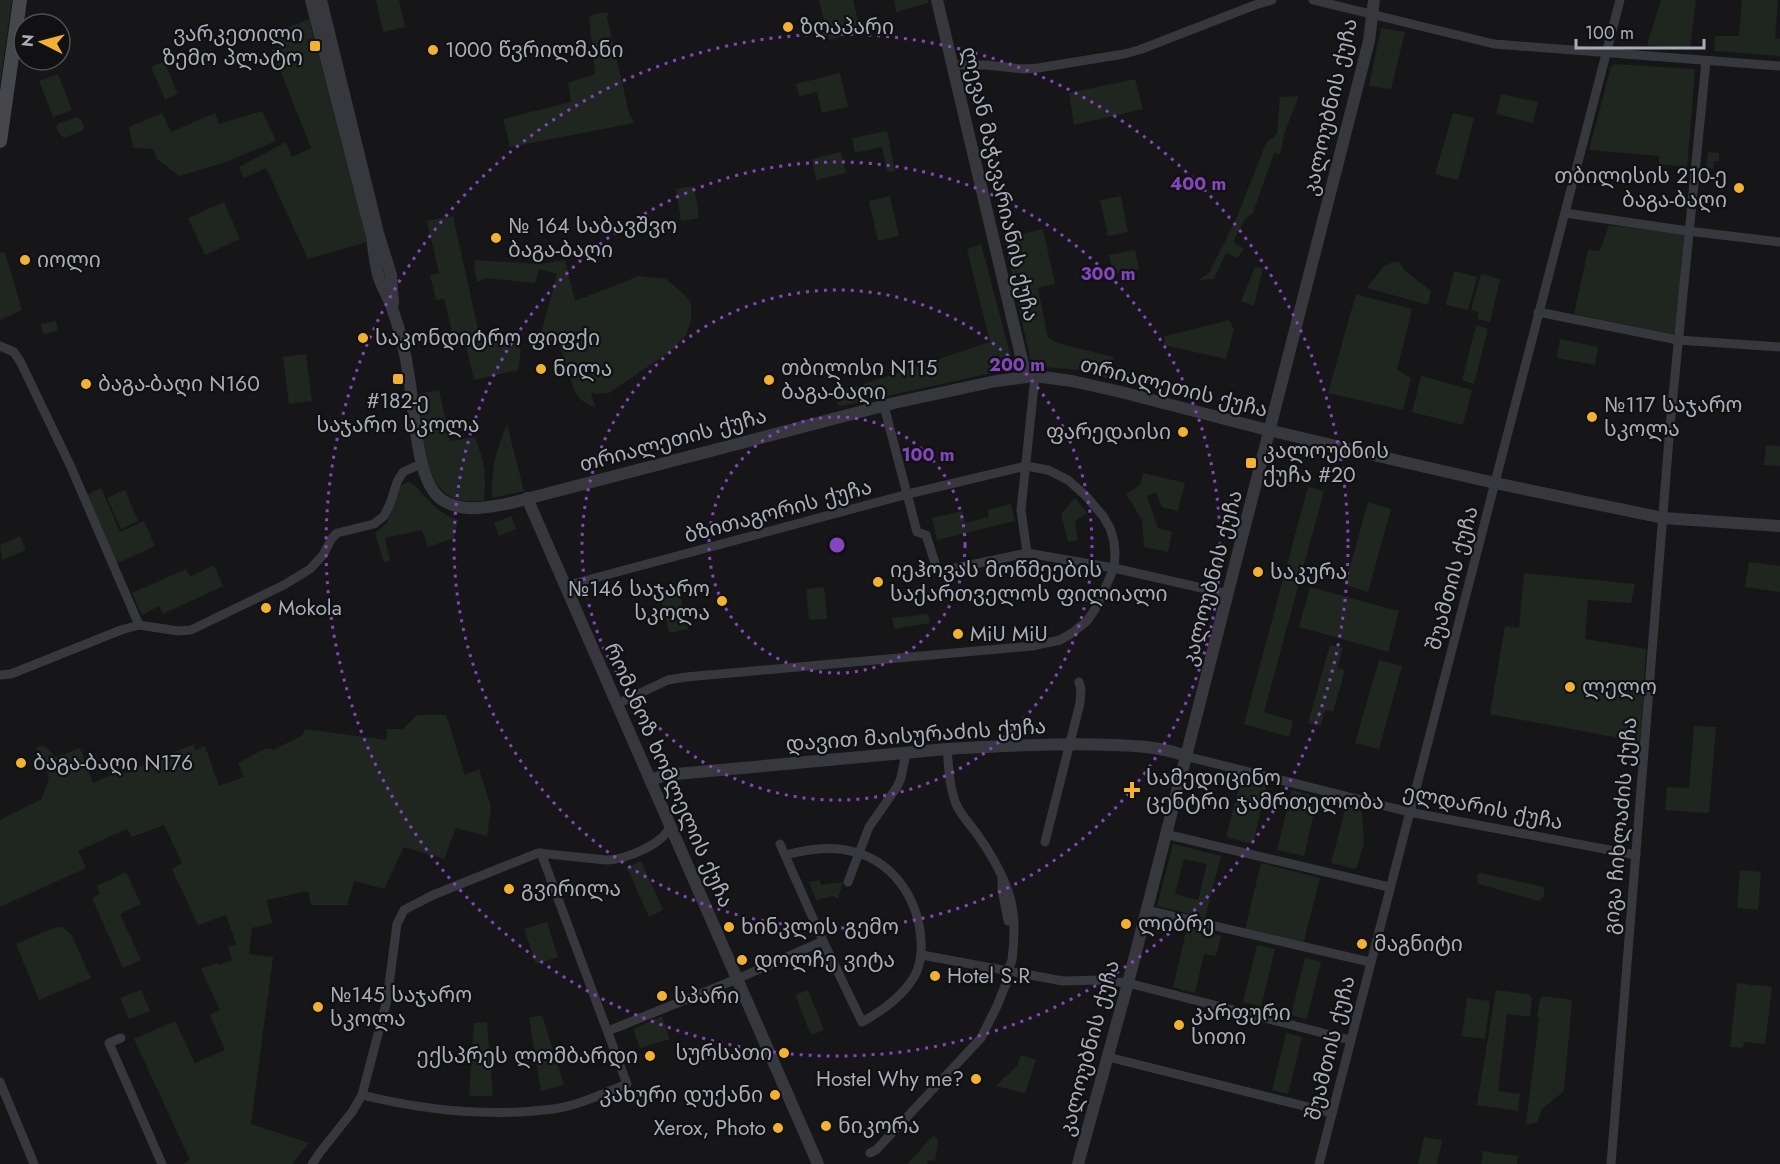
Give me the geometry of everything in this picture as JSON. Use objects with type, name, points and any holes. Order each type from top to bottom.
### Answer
[{"type":"main road","points":[[0,141],[20,0]]},
{"type":"street","points":[[311,0],[372,237],[379,276],[393,311],[410,378],[421,464],[428,482],[439,498],[454,506],[469,509],[527,498]]},
{"type":"street","points":[[321,0],[378,233],[391,275],[393,311]]},
{"type":"street","name":"ლევან მაჭავარიანის ქუჩა","points":[[937,0],[1030,377],[1026,466],[1021,510],[1027,554]]},
{"type":"street","points":[[952,65],[986,65],[1023,69],[1124,54],[1272,0]]},
{"type":"street","points":[[1313,0],[1494,44],[1780,66]]},
{"type":"street","name":"კალოუბნის ქუჩა","points":[[1078,1164],[1128,983],[1369,41],[1374,0]]},
{"type":"street","name":"შუამთის ქუჩა","points":[[1319,1164],[1408,812],[1620,0]]},
{"type":"street","name":"გიგა ჩიხლაძის ქუჩა","points":[[1611,1164],[1678,340],[1706,61]]},
{"type":"street","points":[[1565,213],[1780,242]]},
{"type":"street","points":[[1538,312],[1678,340],[1780,347]]},
{"type":"street","points":[[0,346],[14,352],[21,363],[70,465],[139,625]]},
{"type":"street","name":"თრიალეთის ქუჩა","points":[[527,498],[884,406],[996,381],[1030,377],[1072,381],[1495,483],[1663,518],[1780,526]]},
{"type":"street","points":[[884,406],[918,532],[926,535],[937,569],[942,571],[1027,554],[1114,568],[1228,594]]},
{"type":"street","points":[[0,675],[11,674],[139,625],[178,631],[191,630],[284,585],[310,569],[338,532],[374,524],[384,516],[403,472],[421,464]]},
{"type":"street","name":"ბზითაგორის ქუჩა","points":[[566,586],[908,494],[1026,466],[1048,470],[1068,480],[1085,495],[1110,528],[1114,542],[1114,568],[1097,606],[1087,621],[1060,640],[1032,646],[686,677],[668,680],[617,704]]},
{"type":"street","name":"რომანოზ ხომლელის ქუჩა","points":[[527,498],[818,1164]]},
{"type":"street","points":[[1045,842],[1081,696],[1082,689],[1079,682]]},
{"type":"street","name":"დავით მაისურაძის ქუჩა","points":[[650,780],[666,775],[946,749],[1070,743],[1139,746],[1185,756]]},
{"type":"street","points":[[946,749],[952,793],[958,809],[979,837],[1008,889],[1012,903],[1015,939],[1011,964],[1003,979],[978,1037],[874,1146],[870,1153],[876,1150],[981,1038],[1007,981],[1007,972]]},
{"type":"street","points":[[848,882],[869,827],[902,778],[906,753]]},
{"type":"street","name":"ელდარის ქუჩა","points":[[1185,756],[1408,812],[1636,855]]},
{"type":"street","points":[[312,1164],[352,1112],[362,1095],[387,1000],[397,924],[404,910],[434,895],[534,854],[615,860],[628,857],[662,837],[670,826]]},
{"type":"street","points":[[1165,834],[1389,887]]},
{"type":"street","points":[[780,844],[823,941],[862,1022],[878,1014],[893,1002],[915,976],[922,955],[920,925],[915,907],[905,889],[879,863],[859,853],[817,848],[785,855]]},
{"type":"street","points":[[362,1095],[429,1108],[479,1111],[555,1109],[627,1084],[541,853]]},
{"type":"street","points":[[1146,910],[1370,962]]},
{"type":"street","points":[[608,1031],[737,979],[823,941]]},
{"type":"street","points":[[922,955],[1063,981],[1100,980],[1128,983],[1350,1040]]},
{"type":"street","points":[[121,1038],[108,1043],[162,1164]]},
{"type":"street","points":[[1108,1057],[1332,1113]]},
{"type":"street","points":[[0,1082],[33,1164]]},
{"type":"shaded area","points":[[0,0],[12,0],[0,85]]},
{"type":"shaded area","points":[[376,0],[399,0],[405,27],[383,32]]},
{"type":"shaded area","points":[[819,0],[853,0],[861,32],[829,40]]},
{"type":"shaded area","points":[[894,0],[928,0],[928,3],[896,12]]},
{"type":"shaded area","points":[[1661,0],[1696,0],[1690,50],[1647,45]]},
{"type":"shaded area","points":[[1742,0],[1778,0],[1775,38],[1780,39],[1780,56],[1714,51],[1715,36],[1739,36]]},
{"type":"shaded area","points":[[609,13],[607,17],[629,113],[634,123],[510,147],[503,119],[571,102],[568,83],[595,74],[589,16]]},
{"type":"shaded area","points":[[309,19],[367,242],[308,259],[266,168],[244,178],[239,167],[286,142],[292,157],[311,148],[272,50],[280,46],[277,32]]},
{"type":"shaded area","points":[[1381,28],[1405,32],[1391,89],[1369,86]]},
{"type":"shaded area","points":[[164,61],[178,94],[165,99],[151,67]]},
{"type":"shaded area","points":[[1614,64],[1694,69],[1687,167],[1659,164],[1659,156],[1589,150],[1611,67]]},
{"type":"shaded area","points":[[840,73],[848,107],[822,113],[817,92],[799,96],[796,84]]},
{"type":"shaded area","points":[[58,74],[72,110],[53,117],[39,81]]},
{"type":"shaded area","points":[[1135,79],[1143,109],[1074,125],[1069,93]]},
{"type":"shaded area","points":[[1501,94],[1538,102],[1533,123],[1496,114]]},
{"type":"shaded area","points":[[1299,96],[1285,131],[1280,155],[1274,153],[1253,213],[1245,219],[1233,242],[1244,249],[1237,258],[1226,253],[1214,279],[1199,280],[1209,273],[1236,219],[1266,143],[1277,134],[1280,97]]},
{"type":"shaded area","points":[[262,111],[276,141],[226,162],[179,176],[157,159],[153,149],[133,148],[129,127],[162,113],[171,132],[215,113],[219,124]]},
{"type":"shaded area","points":[[1453,113],[1474,118],[1458,180],[1435,174]]},
{"type":"shaded area","points":[[77,117],[82,121],[84,127],[82,131],[64,138],[56,127],[59,123]]},
{"type":"shaded area","points":[[887,131],[895,171],[887,172],[882,147],[855,153],[852,138]]},
{"type":"shaded area","points":[[841,152],[846,173],[816,180],[812,159]]},
{"type":"shaded area","points":[[1708,152],[1719,153],[1719,161],[1714,161],[1713,169],[1706,168]]},
{"type":"shaded area","points":[[694,186],[699,218],[681,221],[676,189]]},
{"type":"shaded area","points":[[890,196],[899,236],[878,241],[869,201]]},
{"type":"shaded area","points":[[1121,196],[1128,232],[1108,236],[1100,200]]},
{"type":"shaded area","points":[[224,202],[240,239],[205,255],[188,218]]},
{"type":"shaded area","points":[[453,216],[478,329],[490,338],[518,339],[520,351],[518,370],[474,380],[463,334],[453,336],[444,299],[436,300],[430,275],[439,273],[427,221]]},
{"type":"shaded area","points":[[1609,225],[1684,236],[1676,332],[1672,334],[1574,314],[1588,250],[1600,251]]},
{"type":"shaded area","points":[[1043,229],[1055,284],[1038,288],[1048,338],[1061,344],[1114,357],[1109,379],[1081,370],[1043,367],[1031,363],[1004,238]]},
{"type":"shaded area","points":[[981,244],[1012,361],[1006,370],[838,405],[837,393],[990,342],[967,249]]},
{"type":"shaded area","points":[[1135,250],[1139,269],[1113,274],[1109,255]]},
{"type":"shaded area","points":[[0,252],[5,253],[22,310],[0,320]]},
{"type":"shaded area","points":[[475,260],[539,264],[565,260],[575,301],[639,276],[666,279],[686,296],[691,304],[691,321],[686,335],[671,351],[609,393],[591,392],[595,407],[584,402],[575,392],[557,337],[537,349],[557,274],[539,269],[535,283],[485,278],[477,282]]},
{"type":"shaded area","points":[[1393,262],[1400,263],[1404,270],[1431,291],[1428,305],[1367,288],[1384,266]]},
{"type":"shaded area","points":[[1255,267],[1263,268],[1254,306],[1241,301]]},
{"type":"shaded area","points":[[1454,271],[1477,277],[1468,310],[1446,305]]},
{"type":"shaded area","points":[[1481,274],[1500,279],[1490,322],[1477,319],[1479,312],[1471,310]]},
{"type":"shaded area","points":[[1356,294],[1412,309],[1397,370],[1411,378],[1403,410],[1328,393]]},
{"type":"shaded area","points":[[1229,320],[1234,329],[1226,359],[1164,345],[1165,336]]},
{"type":"shaded area","points":[[56,321],[58,331],[43,334],[41,324]]},
{"type":"shaded area","points":[[1476,325],[1488,329],[1474,384],[1462,380]]},
{"type":"shaded area","points":[[1560,339],[1598,347],[1595,365],[1557,358]]},
{"type":"shaded area","points":[[306,354],[312,401],[289,404],[283,357]]},
{"type":"shaded area","points":[[1421,376],[1472,390],[1463,425],[1412,412]]},
{"type":"shaded area","points":[[439,390],[450,441],[475,437],[484,468],[484,500],[463,501],[448,495],[437,483],[429,467],[424,449],[418,394]]},
{"type":"shaded area","points":[[507,424],[524,491],[492,498],[495,460]]},
{"type":"shaded area","points":[[1766,445],[1780,446],[1780,466],[1764,465]]},
{"type":"shaded area","points":[[1143,473],[1185,483],[1178,511],[1162,507],[1156,492],[1147,496],[1158,528],[1172,532],[1168,552],[1144,547],[1142,520],[1126,494],[1140,485]]},
{"type":"shaded area","points":[[408,482],[440,511],[458,520],[454,538],[428,547],[422,530],[385,538],[390,561],[384,563],[375,533],[387,523],[398,489]]},
{"type":"shaded area","points":[[1308,487],[1324,491],[1264,712],[1293,721],[1289,737],[1244,724]]},
{"type":"shaded area","points":[[101,488],[120,532],[144,521],[155,546],[116,564],[86,495]]},
{"type":"shaded area","points":[[125,490],[138,521],[121,529],[107,498]]},
{"type":"shaded area","points":[[1075,498],[1087,513],[1075,521],[1078,540],[1068,542],[1061,514]]},
{"type":"shaded area","points":[[1368,502],[1391,509],[1368,592],[1345,585]]},
{"type":"shaded area","points":[[1011,504],[1015,521],[937,540],[932,518],[962,511],[965,523],[989,517],[987,510]]},
{"type":"shaded area","points":[[511,516],[516,529],[499,536],[494,523]]},
{"type":"shaded area","points":[[20,536],[26,550],[2,560],[0,545]]},
{"type":"shaded area","points":[[1749,562],[1780,566],[1780,592],[1745,587]]},
{"type":"shaded area","points":[[214,565],[223,586],[163,614],[159,606],[142,615],[132,593],[186,569],[190,577]]},
{"type":"shaded area","points":[[1524,573],[1635,584],[1631,603],[1588,600],[1585,639],[1646,649],[1640,742],[1490,714],[1505,626],[1519,628]]},
{"type":"shaded area","points":[[824,587],[827,619],[809,620],[806,589]]},
{"type":"shaded area","points":[[1310,587],[1399,611],[1388,652],[1299,627]]},
{"type":"shaded area","points":[[679,592],[688,629],[669,633],[661,596]]},
{"type":"shaded area","points":[[928,614],[930,623],[894,629],[892,618]]},
{"type":"shaded area","points":[[1330,645],[1343,648],[1337,668],[1345,670],[1333,712],[1325,710],[1321,726],[1308,723]]},
{"type":"shaded area","points":[[1379,660],[1402,666],[1379,749],[1355,743]]},
{"type":"shaded area","points":[[417,715],[446,715],[465,775],[479,769],[491,807],[487,836],[456,828],[444,859],[404,847],[384,889],[354,881],[347,905],[311,905],[308,891],[267,900],[272,923],[252,928],[249,954],[273,957],[251,1124],[309,1143],[292,1164],[183,1164],[190,1160],[134,1039],[175,1021],[195,1063],[225,1050],[210,1015],[220,1010],[201,969],[232,960],[228,947],[236,944],[226,915],[198,925],[172,869],[182,863],[164,825],[132,837],[127,829],[78,851],[86,868],[0,907],[0,820],[42,799],[49,778],[36,747],[44,746],[56,757],[80,748],[93,783],[115,773],[117,776],[194,744],[196,750],[205,746],[219,786],[244,777],[238,763],[266,748],[273,750],[303,735],[305,729],[386,740],[387,729],[403,729]]},
{"type":"shaded area","points":[[1694,726],[1716,727],[1709,813],[1665,810],[1667,787],[1689,788]]},
{"type":"shaded area","points":[[1241,778],[1267,784],[1253,844],[1226,837]]},
{"type":"shaded area","points":[[1292,790],[1318,797],[1304,856],[1277,850]]},
{"type":"shaded area","points":[[1346,806],[1362,811],[1364,844],[1356,869],[1331,863]]},
{"type":"shaded area","points":[[1173,844],[1221,856],[1205,918],[1157,906]],"holes":[[[1184,859],[1207,864],[1198,900],[1175,894]]]},
{"type":"shaded area","points":[[641,861],[663,910],[649,917],[627,868]]},
{"type":"shaded area","points":[[1261,863],[1320,878],[1303,944],[1245,929]]},
{"type":"shaded area","points":[[1740,870],[1761,872],[1758,910],[1737,908]]},
{"type":"shaded area","points":[[126,872],[141,904],[120,914],[141,960],[123,968],[92,898],[100,894],[97,886]]},
{"type":"shaded area","points":[[1480,873],[1540,886],[1544,888],[1544,897],[1539,901],[1478,884],[1477,875]]},
{"type":"shaded area","points":[[820,880],[821,885],[843,882],[838,899],[834,896],[816,900],[809,882]]},
{"type":"shaded area","points":[[547,922],[558,957],[536,964],[524,929]]},
{"type":"shaded area","points":[[56,927],[62,927],[71,934],[91,978],[39,1000],[16,944]]},
{"type":"shaded area","points":[[1187,927],[1221,936],[1216,956],[1204,954],[1195,993],[1173,987]]},
{"type":"shaded area","points":[[1257,945],[1275,949],[1261,1007],[1243,1002]]},
{"type":"shaded area","points":[[1305,958],[1321,962],[1307,1019],[1291,1015]]},
{"type":"shaded area","points":[[1737,983],[1772,987],[1765,1044],[1744,1042],[1743,1048],[1730,1047]]},
{"type":"shaded area","points":[[141,990],[150,1011],[129,1019],[120,998]]},
{"type":"shaded area","points":[[808,990],[824,1030],[811,1035],[795,995]]},
{"type":"shaded area","points":[[1496,990],[1528,994],[1532,998],[1530,1017],[1507,1014],[1498,1091],[1520,1094],[1518,1111],[1477,1105]]},
{"type":"shaded area","points":[[1542,996],[1572,1000],[1564,1091],[1542,1109],[1537,1122],[1526,1124],[1539,1018],[1537,1017]]},
{"type":"shaded area","points":[[1467,998],[1490,1001],[1485,1039],[1462,1036]]},
{"type":"shaded area","points":[[542,1015],[564,1085],[541,1091],[529,1018]]},
{"type":"shaded area","points":[[662,1016],[670,1039],[640,1048],[633,1029]]},
{"type":"shaded area","points":[[487,1022],[493,1096],[469,1096],[474,1023]]},
{"type":"shaded area","points":[[1286,1033],[1302,1037],[1288,1094],[1272,1090]]},
{"type":"shaded area","points":[[1021,1055],[1036,1060],[1025,1093],[995,1086],[1017,1066]]},
{"type":"shaded area","points":[[934,1135],[938,1141],[935,1161],[928,1160],[927,1164],[907,1164]]},
{"type":"shaded area","points":[[1424,1137],[1442,1140],[1437,1164],[1418,1164]]},
{"type":"shaded area","points":[[1483,1151],[1518,1156],[1517,1164],[1481,1164]]},
{"type":"place","name":"ზღაპარი","points":[[788,27]]},
{"type":"place","name":"ვარკეთილი ზემო პლატო","points":[[315,46]]},
{"type":"place","name":"1000 წვრილმანი","points":[[433,50]]},
{"type":"place","name":"თბილისის 210-ე ბაგა-ბაღი","points":[[1739,188]]},
{"type":"place","name":"№ 164 საბავშვო ბაგა-ბაღი","points":[[496,238]]},
{"type":"place","name":"იოლი","points":[[25,260]]},
{"type":"place","name":"საკონდიტრო ფიფქი","points":[[363,338]]},
{"type":"place","name":"ნილა","points":[[541,369]]},
{"type":"place","name":"#182-ე საჯარო სკოლა","points":[[398,379]]},
{"type":"place","name":"თბილისი N115 ბაგა-ბაღი","points":[[769,380]]},
{"type":"place","name":"ბაგა-ბაღი N160","points":[[86,384]]},
{"type":"place","name":"№117 საჯარო სკოლა","points":[[1592,417]]},
{"type":"place","name":"ფარედაისი","points":[[1183,432]]},
{"type":"place","name":"კალოუბნის ქუჩა #20","points":[[1251,463]]},
{"type":"place","name":"საკურა","points":[[1258,572]]},
{"type":"place","name":"იეჰოვას მოწმეების საქართველოს ფილიალი","points":[[878,582]]},
{"type":"place","name":"№146 საჯარო სკოლა","points":[[722,601]]},
{"type":"place","name":"Mokola","points":[[266,608]]},
{"type":"place","name":"MiU MiU","points":[[958,634]]},
{"type":"place","name":"ლელო","points":[[1570,687]]},
{"type":"place","name":"ბაგა-ბაღი N176","points":[[21,763]]},
{"type":"place","name":"სამედიცინო ცენტრი ჯამრთელობა","points":[[1132,790]]},
{"type":"place","name":"გვირილა","points":[[509,889]]},
{"type":"place","name":"ლიბრე","points":[[1126,924]]},
{"type":"place","name":"ხინკლის გემო","points":[[729,927]]},
{"type":"place","name":"მაგნიტი","points":[[1362,944]]},
{"type":"place","name":"დოლჩე ვიტა","points":[[742,960]]},
{"type":"place","name":"Hotel S.R","points":[[935,976]]},
{"type":"place","name":"სპარი","points":[[662,996]]},
{"type":"place","name":"№145 საჯარო სკოლა","points":[[318,1007]]},
{"type":"place","name":"კარფური სითი","points":[[1179,1025]]},
{"type":"place","name":"სურსათი","points":[[784,1053]]},
{"type":"place","name":"ექსპრეს ლომბარდი","points":[[650,1056]]},
{"type":"place","name":"Hostel Why me?","points":[[976,1079]]},
{"type":"place","name":"კახური დუქანი","points":[[775,1095]]},
{"type":"place","name":"ნიკორა","points":[[826,1126]]},
{"type":"place","name":"Xerox, Photo","points":[[778,1128]]}]
